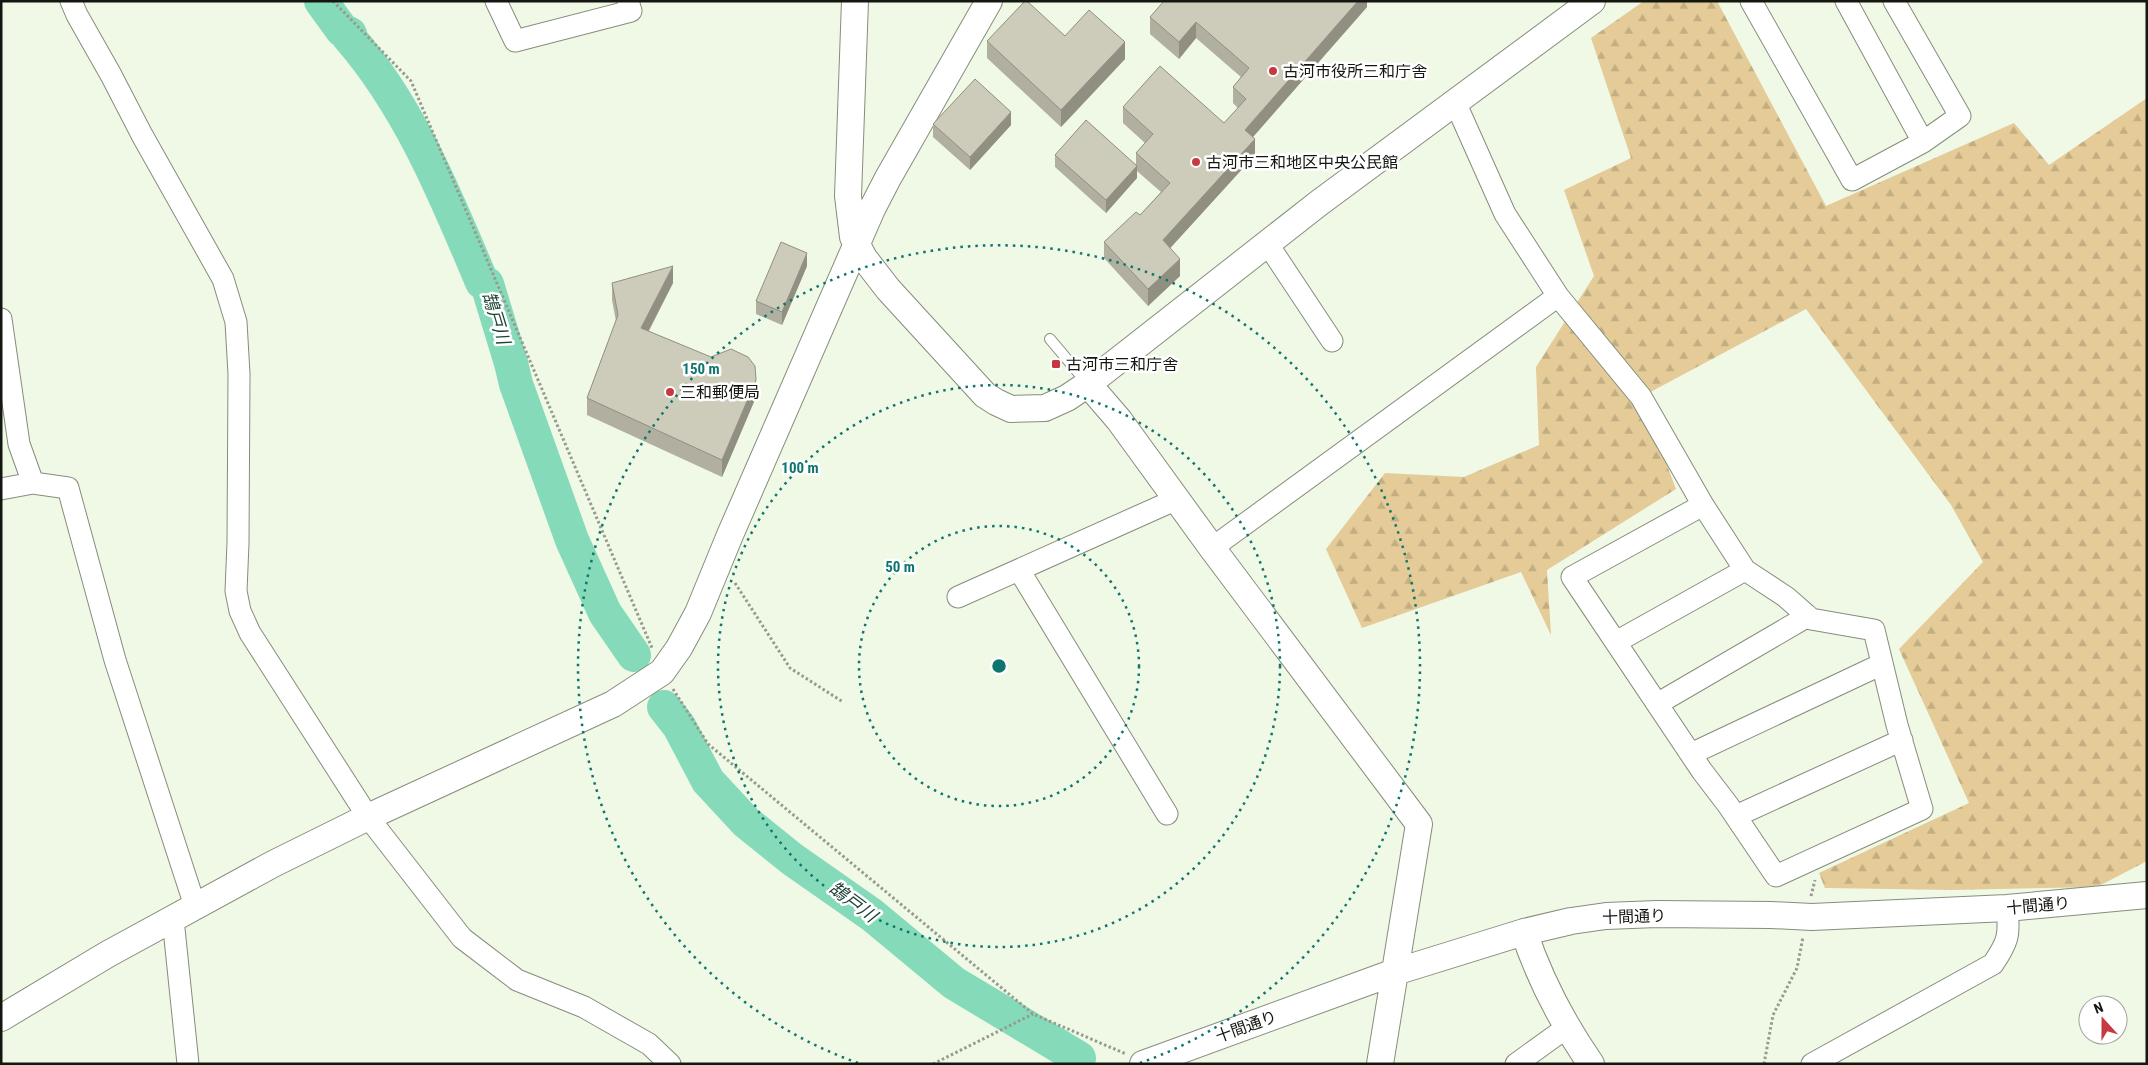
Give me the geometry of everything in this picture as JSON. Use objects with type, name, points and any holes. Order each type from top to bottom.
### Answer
[{"type":"street","points":[[71,1],[142,135],[223,278],[236,322],[239,374],[236,591],[240,611],[250,633],[368,816],[462,938],[517,980],[584,1007],[649,1044],[670,1064]]},
{"type":"street","points":[[496,1],[515,41],[631,11],[628,1]]},
{"type":"street","points":[[855,1],[848,164],[851,229],[856,244],[864,258],[888,288],[985,396],[1011,409],[1045,408],[1067,398],[1088,384],[1140,345],[1267,243],[1592,1]]},
{"type":"street","points":[[1,1018],[108,954],[273,864],[368,816],[613,704],[662,672],[679,648],[698,613],[856,244],[888,178],[989,1]]},
{"type":"street","points":[[1751,1],[1852,180],[1923,142],[1960,116],[1894,1]]},
{"type":"street","points":[[1846,1],[1923,142]]},
{"type":"street","points":[[1455,102],[1505,214],[1558,296],[1641,397],[1703,505],[1745,570],[1786,597],[1811,619],[1874,630],[1922,810],[1776,876],[1572,577],[1703,505]]},
{"type":"street","points":[[1267,243],[1332,341]]},
{"type":"street","points":[[1212,548],[1558,296]]},
{"type":"street","points":[[1,319],[19,444],[33,483]]},
{"type":"street","points":[[1088,384],[1119,420],[1212,548],[1419,824],[1380,1064]]},
{"type":"street","points":[[1,489],[33,483],[68,488],[115,660],[195,906]]},
{"type":"street","points":[[958,597],[1177,499]]},
{"type":"street","points":[[1019,570],[1167,814]]},
{"type":"street","points":[[1616,642],[1745,570]]},
{"type":"street","points":[[1657,704],[1808,616]]},
{"type":"street","points":[[1691,754],[1882,664]]},
{"type":"street","points":[[1736,816],[1902,740]]},
{"type":"street","name":"十間通り","points":[[1145,1063],[1395,972],[1524,932],[1571,921],[1606,916],[1657,914],[1771,914],[1806,917],[2007,908],[2147,895]]},
{"type":"street","points":[[1812,1064],[1993,964],[2004,948],[2010,931],[2007,908]]},
{"type":"street","points":[[173,919],[188,1064]]},
{"type":"street","points":[[1524,932],[1539,973],[1566,1028],[1591,1064]]},
{"type":"street","points":[[1516,1064],[1566,1028]]},
{"type":"lane","points":[[1050,339],[1088,384]]},
{"type":"path","points":[[333,1],[411,81],[662,672],[708,744],[1033,1014],[1145,1063]]},
{"type":"path","points":[[720,560],[790,668],[843,702]]},
{"type":"path","points":[[1764,1064],[1773,1015],[1797,968],[1806,917],[1821,856]]},
{"type":"path","points":[[933,1064],[1033,1014]]},
{"type":"green space","points":[[1644,1],[1717,1],[1826,206],[2014,123],[2049,165],[2147,98],[2147,861],[2097,887],[1953,890],[1825,888],[1819,873],[1969,803],[1899,649],[1983,562],[1951,505],[1806,309],[1641,397],[1676,489],[1547,570],[1551,635],[1521,572],[1362,628],[1326,549],[1385,473],[1464,477],[1539,445],[1536,367],[1594,276],[1564,190],[1631,158],[1591,38]]},
{"type":"building","points":[[1025,1],[1065,36],[1089,10],[1125,42],[1061,110],[987,41]]},
{"type":"building","points":[[1164,1],[1358,1],[1245,130],[1255,139],[1163,240],[1180,259],[1148,289],[1104,242],[1136,212],[1140,215],[1170,183],[1136,153],[1153,134],[1123,107],[1160,66],[1224,123],[1246,99],[1233,87],[1249,68],[1196,22],[1179,42],[1150,17]]},
{"type":"building","points":[[975,79],[1011,112],[970,157],[933,124]]},
{"type":"building","points":[[1086,120],[1137,166],[1106,200],[1055,155]]},
{"type":"building","points":[[781,242],[807,253],[782,312],[756,301]]},
{"type":"building","points":[[673,266],[641,328],[711,357],[731,349],[748,357],[755,366],[756,380],[722,460],[587,398],[618,315],[612,283]]},
{"type":"waterway","name":"鵠戸川","points":[[321,1],[342,30],[350,34],[348,36],[390,92],[425,154],[482,282],[487,284],[516,384],[572,540],[605,613],[634,655]]},
{"type":"waterway","name":"鵠戸川","points":[[664,707],[679,726],[708,781],[746,822],[792,859],[872,915],[954,983],[1079,1058]]},
{"type":"place","name":"古河市役所三和庁舎","points":[[1273,71]]},
{"type":"place","name":"古河市三和地区中央公民館","points":[[1196,162]]},
{"type":"place","name":"古河市三和庁舎","points":[[1056,364]]},
{"type":"place","name":"三和郵便局","points":[[670,392]]}]
